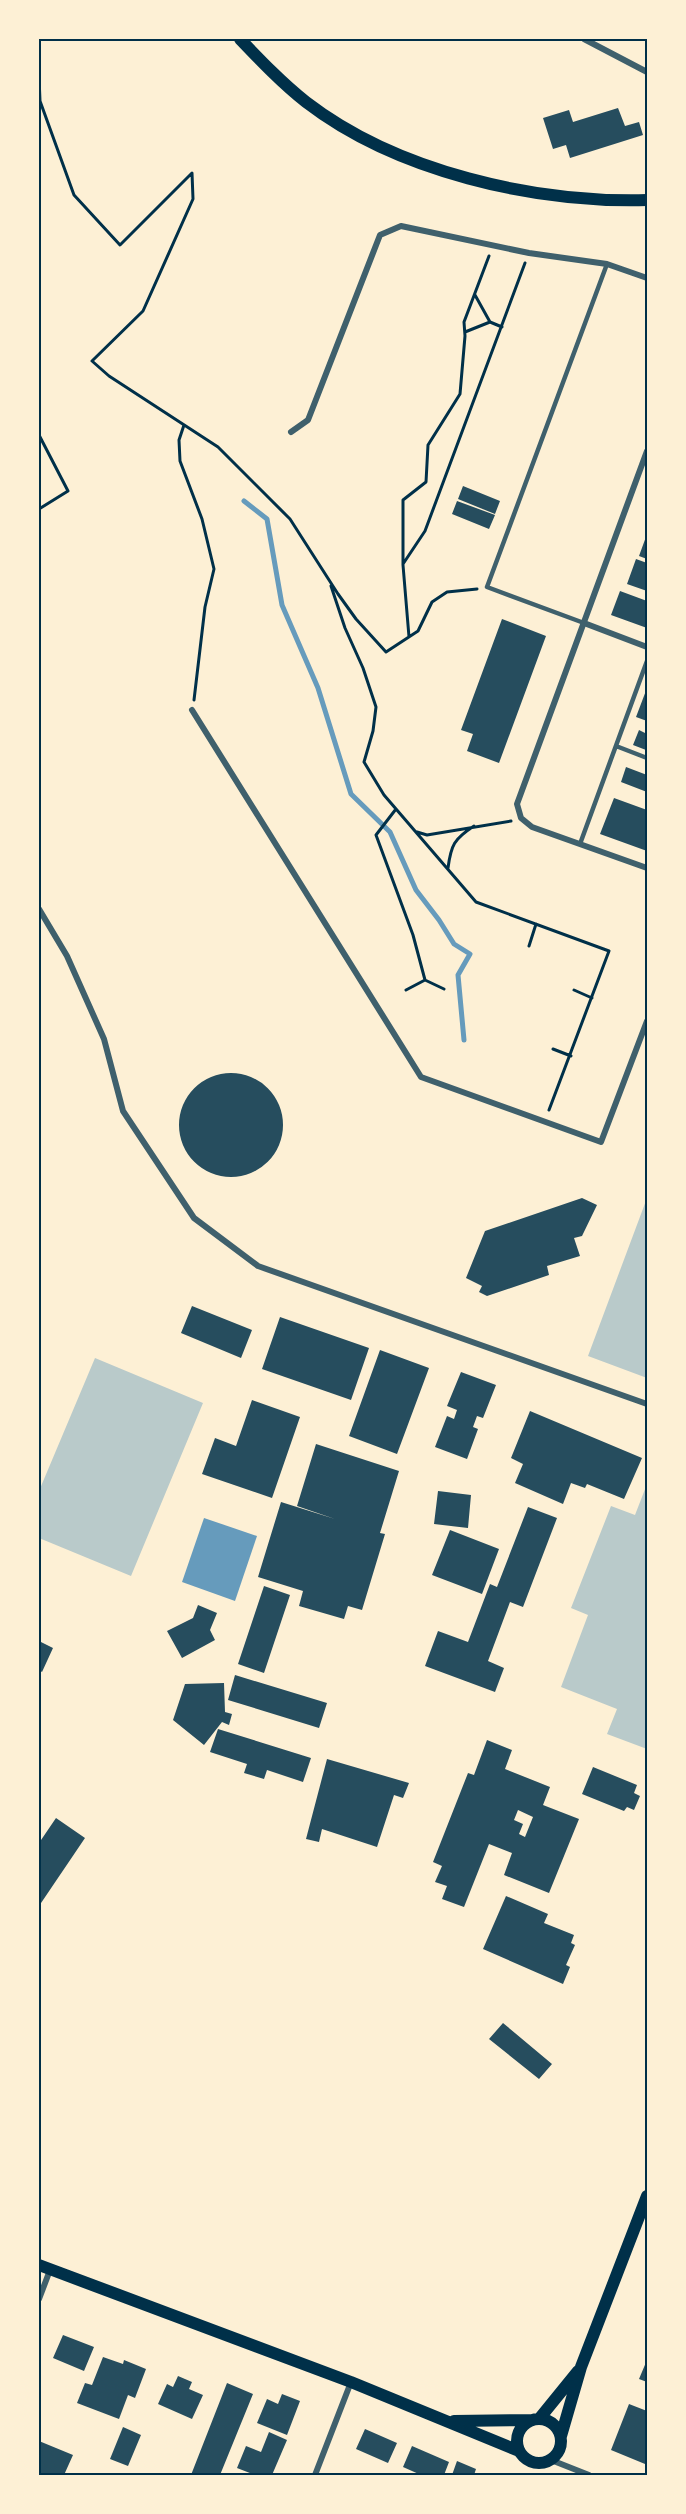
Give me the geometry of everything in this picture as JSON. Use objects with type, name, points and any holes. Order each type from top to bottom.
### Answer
[{"type":"main road","points":[[240,39],[274,75],[306,103],[342,127],[420,164],[476,181],[559,196],[621,201],[647,200]]},
{"type":"main road","points":[[581,2367],[535,2419],[522,2427],[518,2433],[517,2445],[523,2457],[537,2464],[551,2460],[560,2450],[561,2436],[581,2367],[647,2196]]},
{"type":"main road","points":[[44,2267],[351,2382],[519,2451]]},
{"type":"main road","points":[[449,2421],[535,2419],[553,2424],[561,2436]]},
{"type":"street","points":[[584,39],[647,72]]},
{"type":"street","points":[[291,432],[308,420],[380,235],[401,226],[529,253],[607,264],[647,278]]},
{"type":"street","points":[[647,451],[517,804],[521,818],[532,826],[647,868]]},
{"type":"street","points":[[584,623],[647,647]]},
{"type":"street","points":[[192,710],[421,1077],[601,1142],[647,1022]]},
{"type":"street","points":[[39,909],[67,956],[104,1039],[123,1111],[194,1218],[258,1266],[647,1404]]},
{"type":"street","points":[[39,2299],[44,2267]]},
{"type":"street","points":[[315,2475],[351,2382]]},
{"type":"street","points":[[551,2460],[589,2475]]},
{"type":"lane","points":[[584,623],[487,586],[607,264]]},
{"type":"lane","points":[[580,844],[647,661]]},
{"type":"lane","points":[[616,746],[647,758]]},
{"type":"path","points":[[39,78],[40,101],[74,195],[120,245],[192,173],[193,200],[142,311],[92,361],[110,376],[218,447],[290,519],[356,619],[386,652],[418,631],[432,602],[447,592],[487,586]]},
{"type":"path","points":[[410,637],[403,564],[403,500],[426,482],[428,445],[460,394],[464,322],[493,245]]},
{"type":"path","points":[[403,564],[425,531],[529,253]]},
{"type":"path","points":[[475,295],[490,322],[502,327]]},
{"type":"path","points":[[465,332],[490,322]]},
{"type":"path","points":[[184,425],[180,440],[180,461],[202,519],[214,569],[205,607],[192,710]]},
{"type":"path","points":[[39,435],[68,491],[39,508]]},
{"type":"path","points":[[329,581],[376,707],[373,731],[364,762],[384,795],[476,902],[609,951],[548,1114],[554,1116]]},
{"type":"path","points":[[396,809],[376,835],[413,935],[425,980],[444,989]]},
{"type":"path","points":[[416,831],[428,835],[476,825],[504,823],[521,818]]},
{"type":"path","points":[[448,870],[450,848],[461,834],[476,825]]},
{"type":"path","points":[[529,946],[536,924]]},
{"type":"path","points":[[406,990],[425,980]]},
{"type":"path","points":[[574,990],[592,998]]},
{"type":"path","points":[[553,1049],[571,1056]]},
{"type":"shaded area","points":[[647,1198],[647,1378],[588,1356]]},
{"type":"shaded area","points":[[95,1358],[203,1403],[131,1576],[39,1538],[39,1491]]},
{"type":"shaded area","points":[[647,1484],[647,1749],[607,1734],[617,1709],[561,1687],[588,1615],[571,1608],[611,1506],[635,1515]]},
{"type":"water","points":[[204,1518],[257,1536],[235,1601],[182,1582]]},
{"type":"building","points":[[618,108],[625,126],[639,122],[643,135],[570,158],[566,145],[553,149],[543,118],[569,110],[573,122]]},
{"type":"building","points":[[463,486],[500,501],[495,514],[458,499]]},
{"type":"building","points":[[457,501],[495,515],[489,529],[452,514]]},
{"type":"building","points":[[647,534],[647,559],[639,556]]},
{"type":"building","points":[[636,559],[647,563],[647,591],[627,584]]},
{"type":"building","points":[[620,591],[647,601],[647,628],[611,615]]},
{"type":"building","points":[[502,619],[546,636],[499,763],[467,751],[473,734],[461,730]]},
{"type":"building","points":[[647,688],[647,721],[636,717]]},
{"type":"building","points":[[639,730],[647,734],[646,750],[633,745]]},
{"type":"building","points":[[626,767],[647,775],[647,792],[621,782]]},
{"type":"building","points":[[614,798],[647,810],[647,851],[600,834]]},
{"type":"building","points":[[231,1073],[251,1077],[260,1082],[274,1096],[279,1105],[283,1125],[279,1145],[274,1154],[260,1168],[251,1173],[231,1177],[211,1173],[202,1168],[188,1154],[183,1145],[179,1125],[183,1105],[188,1096],[202,1082],[211,1077]]},
{"type":"building","points":[[582,1198],[597,1205],[582,1236],[574,1238],[580,1256],[547,1266],[549,1275],[487,1296],[479,1292],[482,1286],[466,1278],[485,1231]]},
{"type":"building","points":[[192,1306],[252,1330],[241,1358],[181,1333]]},
{"type":"building","points":[[280,1317],[369,1348],[351,1400],[262,1369]]},
{"type":"building","points":[[380,1350],[429,1368],[397,1454],[349,1436]]},
{"type":"building","points":[[461,1372],[496,1385],[483,1418],[477,1416],[473,1427],[478,1429],[467,1459],[435,1447],[447,1416],[454,1419],[457,1410],[447,1406]]},
{"type":"building","points":[[252,1400],[300,1417],[272,1498],[202,1474],[215,1438],[236,1446]]},
{"type":"building","points":[[530,1411],[642,1458],[624,1499],[587,1484],[585,1488],[571,1483],[563,1504],[515,1483],[523,1464],[511,1458]]},
{"type":"building","points":[[316,1444],[399,1471],[380,1533],[385,1534],[362,1610],[348,1606],[344,1619],[299,1606],[303,1591],[258,1577],[281,1502],[335,1519],[297,1506]]},
{"type":"building","points":[[438,1491],[471,1495],[468,1528],[434,1524]]},
{"type":"building","points":[[528,1507],[557,1518],[523,1607],[510,1602],[488,1661],[504,1668],[495,1692],[425,1666],[438,1631],[468,1642],[490,1584],[497,1587]]},
{"type":"building","points":[[450,1530],[499,1549],[482,1594],[432,1575]]},
{"type":"building","points":[[264,1586],[290,1595],[264,1673],[238,1664]]},
{"type":"building","points":[[198,1605],[217,1613],[210,1630],[215,1640],[182,1658],[167,1631],[193,1618]]},
{"type":"building","points":[[39,1641],[53,1648],[42,1672],[39,1670]]},
{"type":"building","points":[[235,1675],[327,1703],[319,1728],[228,1700]]},
{"type":"building","points":[[224,1683],[225,1712],[232,1714],[229,1725],[222,1722],[204,1745],[173,1720],[185,1684]]},
{"type":"building","points":[[218,1729],[311,1758],[303,1782],[267,1770],[264,1779],[244,1773],[247,1764],[210,1752]]},
{"type":"building","points":[[487,1740],[512,1750],[505,1769],[550,1787],[543,1805],[579,1819],[549,1893],[504,1875],[512,1853],[489,1844],[464,1907],[442,1899],[447,1886],[435,1882],[442,1866],[433,1862],[468,1773],[474,1775]],"holes":[[[518,1810],[533,1817],[525,1837],[519,1834],[523,1824],[514,1820]]]},
{"type":"building","points":[[327,1759],[409,1783],[403,1798],[394,1795],[377,1847],[322,1829],[319,1842],[306,1839]]},
{"type":"building","points":[[593,1767],[637,1785],[634,1793],[640,1796],[634,1810],[627,1807],[624,1811],[582,1794]]},
{"type":"building","points":[[56,1818],[85,1838],[39,1906],[39,1843]]},
{"type":"building","points":[[506,1896],[548,1914],[544,1923],[574,1935],[571,1943],[575,1945],[566,1965],[570,1967],[563,1984],[483,1949]]},
{"type":"building","points":[[503,2023],[552,2064],[539,2079],[489,2039]]},
{"type":"building","points":[[63,2335],[94,2347],[84,2371],[53,2358]]},
{"type":"building","points":[[103,2357],[123,2364],[124,2360],[146,2369],[135,2398],[128,2395],[119,2419],[77,2403],[85,2383],[92,2385]]},
{"type":"building","points":[[647,2360],[647,2382],[639,2379]]},
{"type":"building","points":[[178,2376],[192,2382],[189,2389],[203,2395],[192,2419],[158,2404],[167,2384],[173,2387]]},
{"type":"building","points":[[227,2383],[253,2394],[220,2475],[191,2475]]},
{"type":"building","points":[[282,2394],[300,2401],[287,2435],[257,2423],[267,2399],[278,2404]]},
{"type":"building","points":[[629,2404],[647,2411],[645,2464],[611,2450]]},
{"type":"building","points":[[123,2427],[141,2435],[128,2466],[110,2459]]},
{"type":"building","points":[[365,2429],[397,2443],[388,2463],[356,2449]]},
{"type":"building","points":[[269,2432],[287,2440],[272,2475],[255,2475],[237,2468],[246,2446],[261,2452]]},
{"type":"building","points":[[39,2441],[73,2455],[64,2475],[39,2475]]},
{"type":"building","points":[[412,2446],[449,2462],[444,2475],[421,2475],[403,2467]]},
{"type":"building","points":[[457,2461],[476,2469],[474,2475],[452,2475]]},
{"type":"waterway","points":[[244,501],[267,519],[282,605],[318,688],[351,794],[390,832],[416,890],[454,944],[470,954],[458,975],[464,1040]]}]
